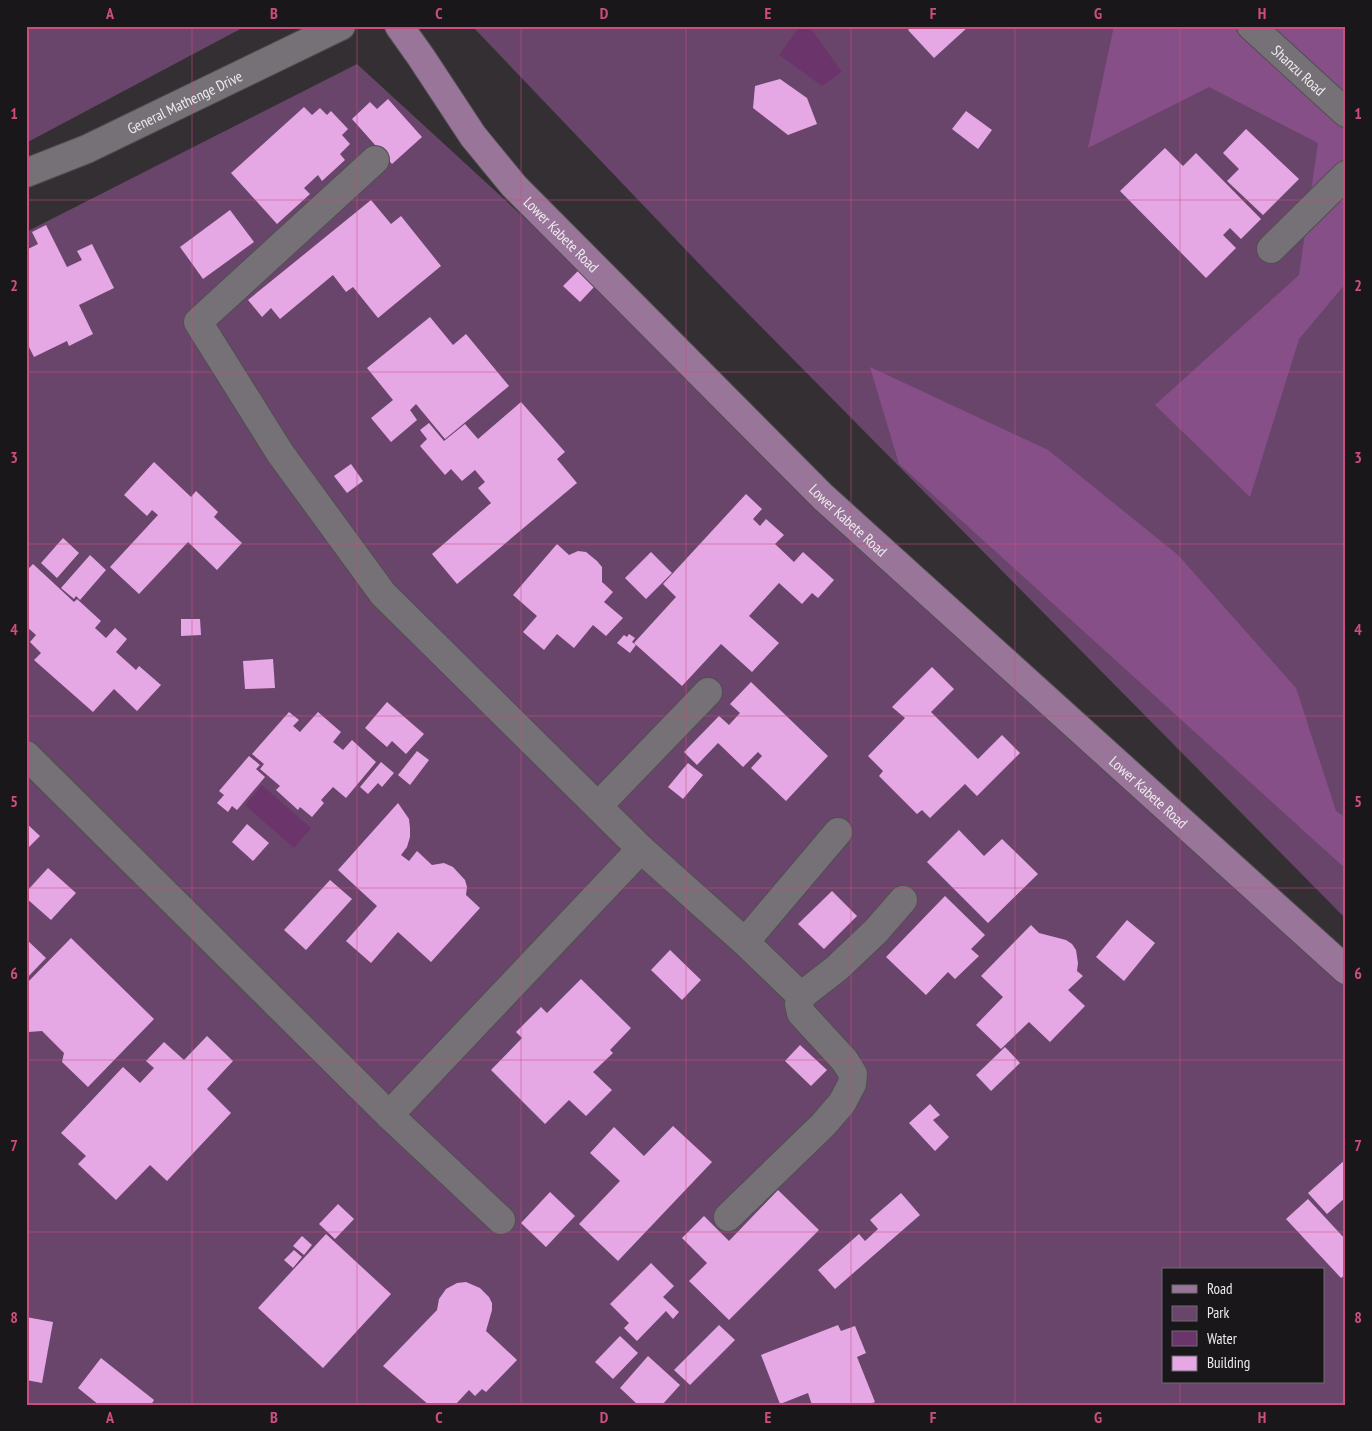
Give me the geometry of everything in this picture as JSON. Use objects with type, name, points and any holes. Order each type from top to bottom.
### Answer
[{"type":"main road","name":"Lower Kabete Road","points":[[399,26],[422,57],[473,136],[514,186],[823,497],[1346,970]]},
{"type":"street","name":"General Mathenge Drive","points":[[26,173],[87,149],[341,26]]},
{"type":"street","name":"Shanzu Road","points":[[1251,26],[1346,113]]},
{"type":"street","points":[[376,160],[198,322],[280,453],[383,594],[641,849],[745,942],[807,991]]},
{"type":"street","points":[[1271,249],[1346,175]]},
{"type":"street","points":[[598,806],[708,692]]},
{"type":"street","points":[[26,755],[389,1115],[500,1220]]},
{"type":"street","points":[[745,942],[838,832]]},
{"type":"street","points":[[389,1115],[641,849]]},
{"type":"street","points":[[728,1217],[842,1103],[852,1084],[853,1074],[845,1061],[801,1013],[799,1004],[807,991],[838,968],[876,931],[903,900]]},
{"type":"green space","points":[[26,26],[246,26],[26,143]]},
{"type":"green space","points":[[472,26],[1346,26],[1346,919],[706,271]]},
{"type":"green space","points":[[357,64],[1346,973],[1346,1405],[26,1405],[26,232]]},
{"type":"shaded area","points":[[1114,26],[1346,26],[1346,283],[1299,339],[1250,497],[1155,405],[1299,275],[1318,143],[1209,87],[1088,148]]},
{"type":"shaded area","points":[[870,367],[1048,450],[1178,555],[1296,688],[1336,811],[1346,818],[1346,869],[899,464]]},
{"type":"water","points":[[800,26],[809,26],[842,72],[822,86],[779,55]]},
{"type":"water","points":[[262,785],[311,828],[294,848],[245,805]]},
{"type":"building","points":[[913,26],[969,26],[934,58],[908,30]]},
{"type":"building","points":[[780,79],[807,98],[817,124],[788,135],[753,108],[755,86]]},
{"type":"building","points":[[388,99],[422,137],[392,164],[352,119],[370,102],[377,109]]},
{"type":"building","points":[[304,107],[312,115],[320,108],[327,115],[331,111],[348,129],[342,135],[350,144],[340,154],[345,160],[322,181],[318,175],[304,188],[310,194],[277,224],[231,173]]},
{"type":"building","points":[[966,111],[992,130],[978,149],[952,129]]},
{"type":"building","points":[[1246,129],[1299,179],[1263,215],[1227,181],[1239,169],[1223,153]]},
{"type":"building","points":[[1165,148],[1183,166],[1196,153],[1261,219],[1241,239],[1230,228],[1223,235],[1236,248],[1206,278],[1120,191]]},
{"type":"building","points":[[371,200],[391,224],[401,216],[441,266],[378,318],[353,287],[346,292],[333,275],[280,319],[271,308],[262,317],[248,300]]},
{"type":"building","points":[[230,210],[254,242],[203,279],[180,247]]},
{"type":"building","points":[[46,225],[67,267],[82,260],[77,251],[92,244],[114,288],[79,305],[93,334],[69,346],[67,341],[34,357],[26,341],[26,250],[38,244],[32,232]]},
{"type":"building","points":[[578,271],[595,286],[580,302],[563,286]]},
{"type":"building","points":[[430,317],[453,345],[466,334],[509,386],[445,439],[416,404],[410,410],[417,420],[391,442],[371,418],[393,400],[367,368]]},
{"type":"building","points":[[521,402],[565,452],[557,459],[577,483],[457,584],[432,554],[491,503],[478,488],[485,482],[475,470],[462,481],[451,469],[445,475],[420,446],[427,439],[420,430],[429,423],[444,441],[465,424],[478,439]]},
{"type":"building","points":[[154,462],[191,497],[196,491],[218,512],[214,517],[242,543],[217,570],[188,542],[139,594],[110,567],[158,515],[152,510],[147,516],[124,495]]},
{"type":"building","points":[[351,464],[363,481],[347,493],[334,476]]},
{"type":"building","points":[[746,494],[762,509],[753,519],[760,526],[766,519],[784,535],[775,544],[794,562],[803,552],[834,580],[818,598],[812,593],[802,604],[779,583],[749,616],[779,643],[752,672],[721,644],[682,686],[634,643],[676,597],[663,584]]},
{"type":"building","points":[[63,538],[79,553],[57,578],[41,563]]},
{"type":"building","points":[[557,544],[569,555],[578,551],[586,552],[597,561],[602,567],[602,582],[613,592],[604,602],[623,618],[606,636],[593,625],[574,648],[557,634],[544,650],[523,632],[537,616],[513,595]]},
{"type":"building","points":[[651,552],[672,573],[646,599],[625,578]]},
{"type":"building","points":[[90,555],[106,570],[80,600],[76,596],[74,599],[61,588]]},
{"type":"building","points":[[33,564],[74,602],[77,599],[101,621],[95,628],[106,638],[115,628],[127,639],[116,652],[136,670],[139,666],[161,685],[137,711],[114,689],[93,712],[34,660],[41,653],[30,642],[36,635],[26,626],[26,571]]},
{"type":"building","points":[[181,619],[200,619],[201,635],[181,636]]},
{"type":"building","points":[[629,634],[635,638],[632,642],[636,645],[630,653],[617,643],[624,635],[627,637]]},
{"type":"building","points":[[273,659],[275,688],[245,689],[243,661]]},
{"type":"building","points":[[932,667],[954,689],[931,712],[978,759],[1002,735],[1020,753],[977,796],[965,784],[930,818],[922,810],[917,814],[879,776],[883,771],[868,756],[905,718],[892,707]]},
{"type":"building","points":[[751,682],[828,756],[786,801],[751,768],[762,756],[758,752],[743,767],[718,743],[697,765],[684,752],[719,716],[729,725],[740,713],[730,704]]},
{"type":"building","points":[[387,702],[424,734],[406,754],[392,741],[387,747],[365,728]]},
{"type":"building","points":[[289,712],[299,720],[293,726],[300,732],[318,712],[341,732],[333,742],[343,750],[352,740],[376,762],[346,798],[333,787],[321,800],[324,803],[312,817],[300,807],[298,810],[276,790],[280,786],[260,769],[264,764],[252,754]]},
{"type":"building","points":[[417,751],[429,760],[410,785],[398,775]]},
{"type":"building","points":[[249,756],[260,765],[256,769],[265,777],[237,810],[232,806],[228,812],[217,803],[224,795],[219,791]]},
{"type":"building","points":[[381,762],[394,773],[382,787],[378,783],[368,794],[360,787]]},
{"type":"building","points":[[688,763],[703,775],[683,799],[668,787]]},
{"type":"building","points":[[398,803],[409,819],[410,828],[407,847],[401,855],[409,861],[417,851],[432,865],[444,863],[453,867],[465,880],[467,887],[466,895],[480,908],[431,962],[398,932],[371,963],[346,941],[377,906],[338,870]]},
{"type":"building","points":[[26,823],[40,836],[26,850]]},
{"type":"building","points":[[247,824],[269,843],[253,861],[232,842]]},
{"type":"building","points":[[959,830],[984,856],[1002,839],[1038,874],[988,923],[927,862]]},
{"type":"building","points":[[48,868],[76,893],[51,920],[26,898],[26,892]]},
{"type":"building","points":[[330,880],[352,899],[306,950],[284,930]]},
{"type":"building","points":[[832,891],[857,916],[824,949],[798,924]]},
{"type":"building","points":[[945,896],[985,935],[971,949],[979,956],[955,979],[948,972],[926,995],[886,957]]},
{"type":"building","points":[[1127,920],[1155,943],[1124,981],[1096,957]]},
{"type":"building","points":[[1031,925],[1039,933],[1066,940],[1076,950],[1077,971],[1083,976],[1068,990],[1085,1006],[1050,1042],[1029,1022],[1001,1049],[976,1025],[1003,997],[981,976]]},
{"type":"building","points":[[71,938],[154,1019],[88,1087],[62,1062],[64,1053],[42,1031],[26,1031],[26,984]]},
{"type":"building","points":[[26,939],[46,958],[26,979]]},
{"type":"building","points":[[670,950],[701,980],[682,1000],[651,970]]},
{"type":"building","points":[[581,979],[631,1028],[610,1050],[613,1053],[593,1072],[612,1090],[586,1116],[569,1100],[545,1124],[491,1070],[522,1038],[516,1032],[541,1007],[547,1013]]},
{"type":"building","points":[[207,1036],[233,1061],[207,1089],[231,1113],[167,1181],[150,1165],[116,1200],[78,1164],[86,1156],[61,1133],[123,1067],[140,1083],[154,1068],[146,1061],[164,1042],[184,1060]]},
{"type":"building","points":[[800,1045],[827,1070],[811,1086],[785,1061]]},
{"type":"building","points":[[1005,1047],[1020,1063],[991,1091],[976,1075]]},
{"type":"building","points":[[930,1104],[940,1115],[933,1120],[949,1137],[935,1151],[909,1123]]},
{"type":"building","points":[[673,1126],[712,1162],[618,1261],[579,1224],[620,1181],[590,1153],[614,1127],[644,1156]]},
{"type":"building","points":[[1346,1159],[1346,1197],[1327,1214],[1308,1193]]},
{"type":"building","points":[[778,1190],[819,1230],[729,1320],[689,1281],[707,1263],[682,1238],[704,1216],[729,1241]]},
{"type":"building","points":[[550,1192],[575,1216],[546,1247],[521,1223]]},
{"type":"building","points":[[901,1193],[920,1215],[835,1289],[818,1270],[859,1234],[865,1241],[878,1229],[870,1220]]},
{"type":"building","points":[[1308,1199],[1346,1240],[1346,1274],[1341,1278],[1286,1219]]},
{"type":"building","points":[[338,1204],[354,1219],[335,1239],[319,1224]]},
{"type":"building","points":[[326,1234],[391,1294],[323,1368],[258,1308]]},
{"type":"building","points":[[302,1236],[312,1245],[304,1255],[293,1246]]},
{"type":"building","points":[[294,1250],[302,1257],[293,1268],[284,1260]]},
{"type":"building","points":[[651,1263],[674,1286],[663,1297],[679,1312],[673,1319],[666,1311],[637,1341],[624,1328],[629,1323],[610,1304]]},
{"type":"building","points":[[466,1282],[480,1288],[489,1297],[492,1303],[492,1310],[486,1331],[517,1360],[486,1392],[482,1389],[475,1396],[469,1390],[455,1405],[429,1405],[383,1366],[437,1310],[439,1299],[446,1289],[457,1283]]},
{"type":"building","points":[[26,1317],[53,1322],[42,1383],[26,1380]]},
{"type":"building","points":[[719,1325],[735,1340],[690,1385],[674,1370]]},
{"type":"building","points":[[838,1325],[841,1331],[855,1326],[866,1353],[857,1357],[875,1402],[867,1405],[812,1405],[808,1393],[780,1404],[761,1355]]},
{"type":"building","points":[[620,1336],[638,1353],[613,1379],[595,1362]]},
{"type":"building","points":[[648,1356],[680,1385],[662,1405],[638,1405],[620,1388]]},
{"type":"building","points":[[101,1358],[154,1400],[151,1405],[99,1405],[78,1388]]}]
